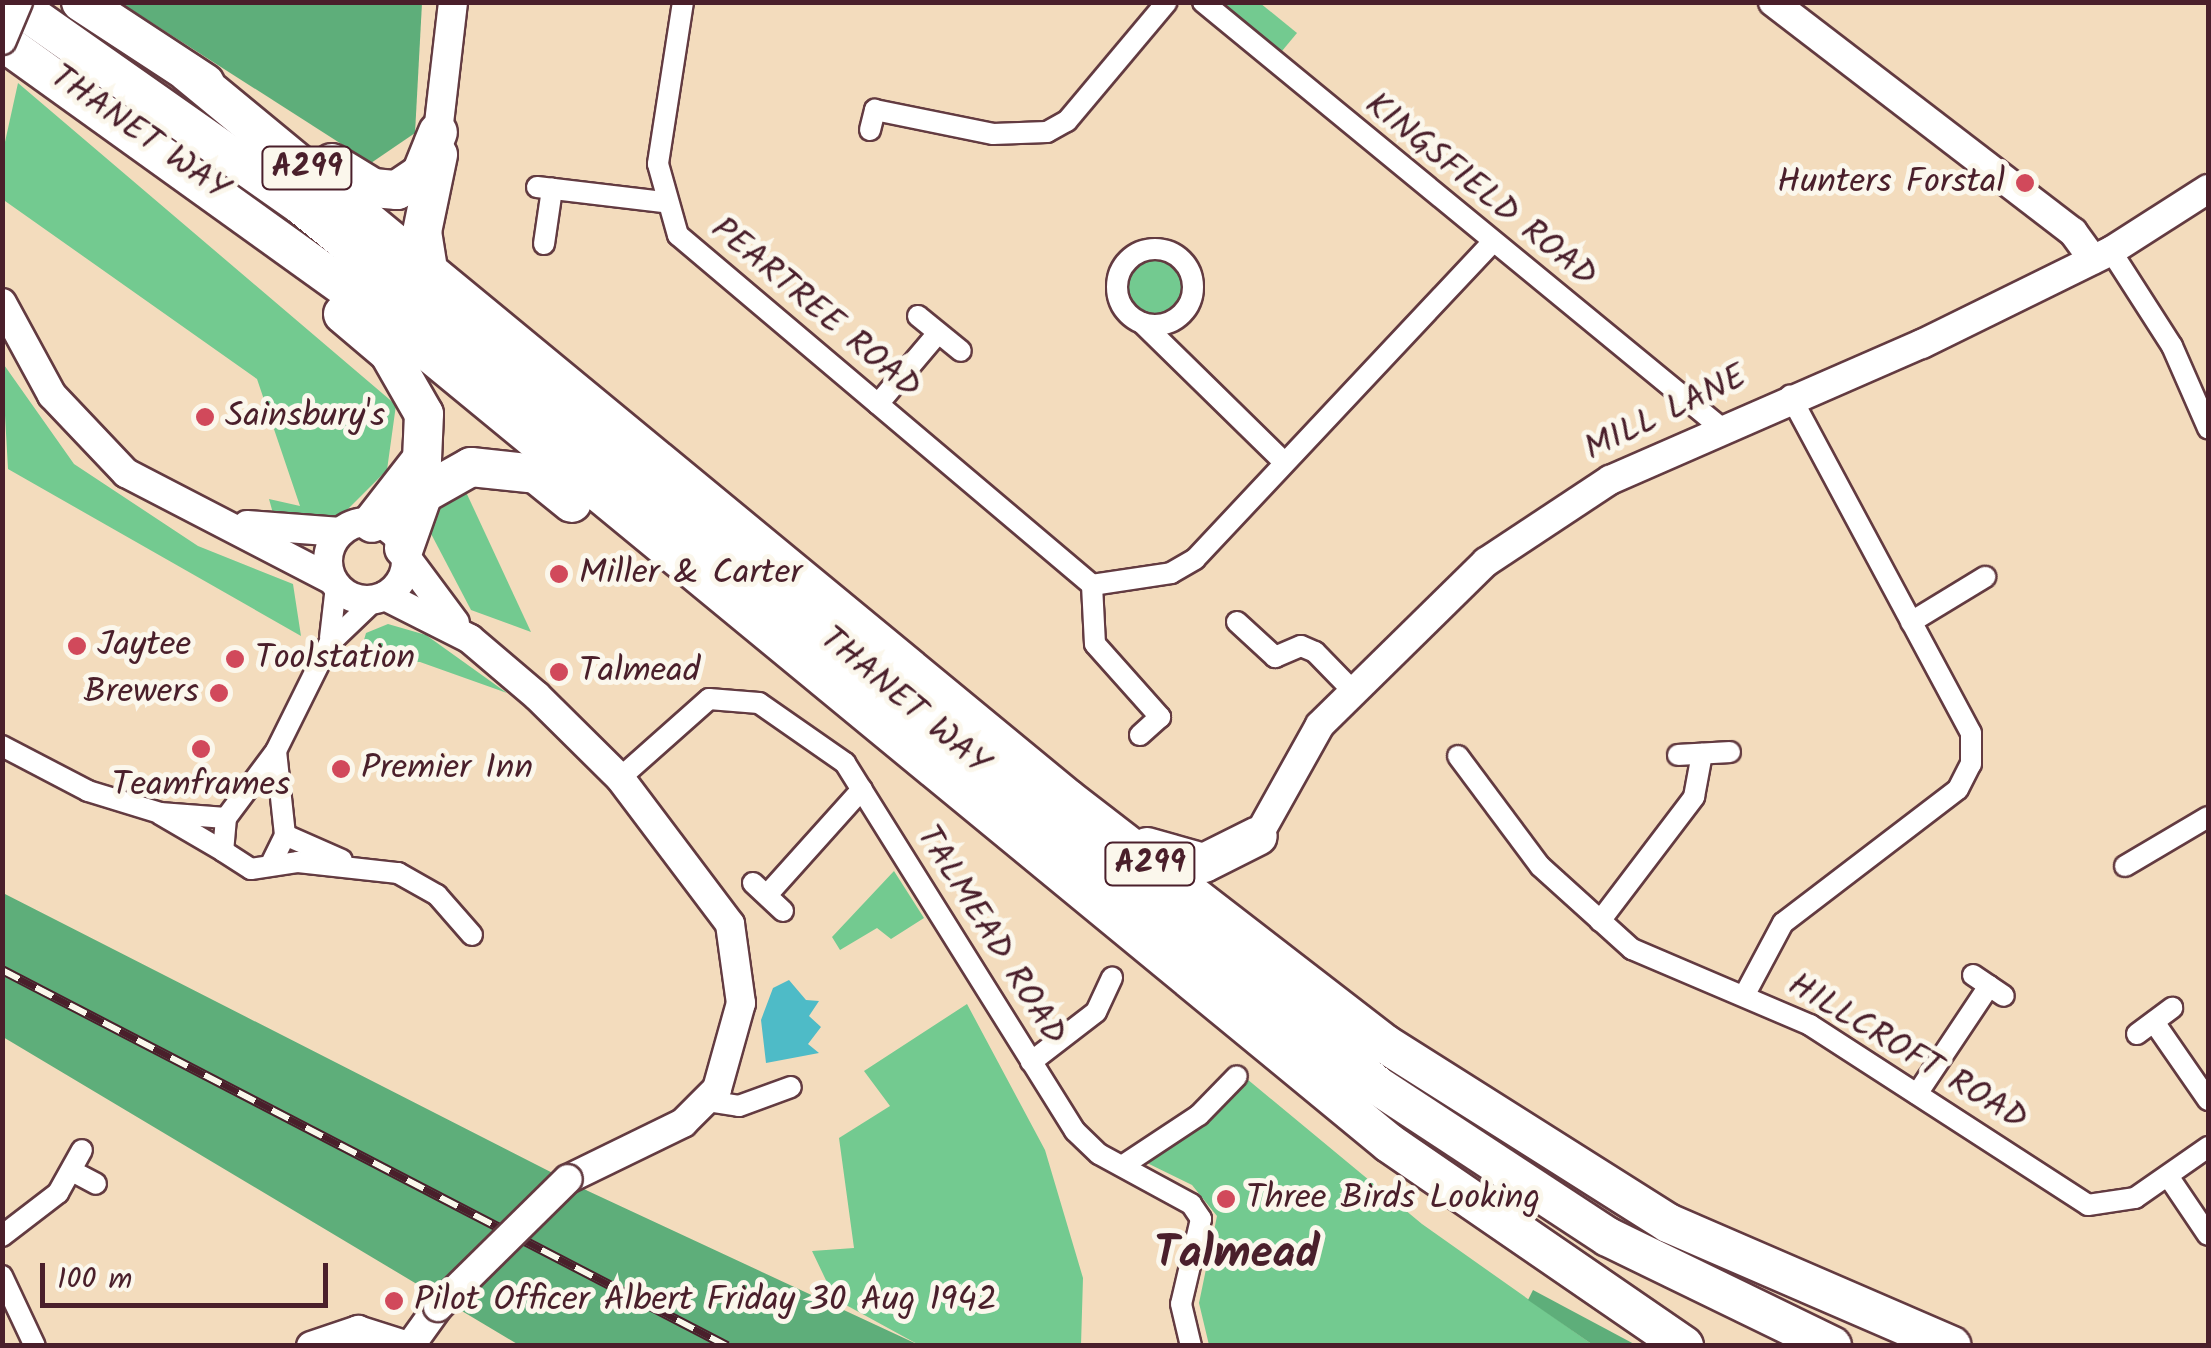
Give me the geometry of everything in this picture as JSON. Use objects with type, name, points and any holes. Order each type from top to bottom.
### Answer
[{"type":"highway","name":"THANET WAY","points":[[15,2],[316,218],[1378,1086],[1608,1238],[1832,1346]]},
{"type":"highway","name":"A299","points":[[82,2],[186,72],[426,264],[1222,919],[1437,1081],[1604,1187],[1787,1280],[1952,1346]]},
{"type":"highway","name":"THANET WAY","points":[[2,41],[128,124],[386,316],[1389,1143],[1684,1346]]},
{"type":"highway","points":[[186,72],[373,188],[414,182],[438,132]]},
{"type":"highway","points":[[128,124],[389,353],[414,386],[422,459],[356,527]]},
{"type":"highway","points":[[426,264],[438,132]]},
{"type":"highway","points":[[404,552],[411,514],[443,480],[498,464],[536,474],[888,752],[958,790]]},
{"type":"highway","points":[[1033,765],[1174,862],[1217,860],[1258,836]]},
{"type":"highway","points":[[1222,919],[1226,879],[1258,836]]},
{"type":"street","points":[[2,41],[15,2]]},
{"type":"street","points":[[438,132],[454,2]]},
{"type":"street","points":[[544,244],[545,188],[663,202],[658,164],[683,2]]},
{"type":"street","points":[[870,130],[874,110],[992,134],[1046,132],[1067,120],[1167,2]]},
{"type":"street","name":"KINGSFIELD ROAD","points":[[1203,2],[1491,244],[1720,427]]},
{"type":"street","points":[[1773,2],[2102,256],[2180,361],[2208,428]]},
{"type":"street","name":"MILL LANE","points":[[1258,836],[1350,689],[1486,562],[1610,480],[1790,395],[1922,344],[2102,256],[2208,188]]},
{"type":"street","name":"PEARTREE ROAD","points":[[663,202],[708,266],[1092,585]]},
{"type":"street","points":[[1140,735],[1160,716],[1095,644],[1086,612],[1092,585],[1171,573],[1196,559],[1283,461],[1491,244]]},
{"type":"street","points":[[2,303],[34,370],[94,442],[156,492],[334,583],[380,598],[470,640]]},
{"type":"street","points":[[918,316],[961,351]]},
{"type":"street","points":[[1142,323],[1283,461]]},
{"type":"street","points":[[878,404],[938,333]]},
{"type":"street","points":[[1744,996],[1782,923],[1958,789],[1970,764],[1971,733],[1790,395]]},
{"type":"street","points":[[220,523],[356,527],[404,552],[470,640],[620,778],[715,896],[736,942],[738,1026],[708,1101],[683,1123],[568,1179],[438,1307],[409,1346],[358,1330],[311,1346]]},
{"type":"street","points":[[329,644],[334,583],[328,554],[356,527]]},
{"type":"street","points":[[223,850],[233,812],[276,751],[329,644],[380,598],[404,552]]},
{"type":"street","points":[[1912,622],[1985,576]]},
{"type":"street","points":[[1237,622],[1276,657],[1302,646],[1315,652],[1350,689]]},
{"type":"street","name":"TALMEAD ROAD","points":[[620,778],[676,720],[709,699],[737,698],[818,742],[862,789],[1086,1143],[1192,1204],[1200,1219],[1181,1304],[1191,1346]]},
{"type":"street","points":[[2,746],[80,788],[160,813],[223,850],[240,866],[272,862],[349,864],[398,873],[438,894],[472,936]]},
{"type":"street","points":[[272,862],[284,835],[276,814],[276,751]]},
{"type":"street","points":[[1678,756],[1730,752]]},
{"type":"street","points":[[1600,921],[1694,797],[1702,754]]},
{"type":"street","name":"HILLCROFT ROAD","points":[[1458,756],[1540,866],[1600,921],[1680,975],[1744,996],[1810,1025],[2088,1205],[2115,1207],[2208,1147]]},
{"type":"street","points":[[783,910],[760,889],[862,789]]},
{"type":"street","points":[[160,813],[276,814]]},
{"type":"street","points":[[2125,866],[2208,817]]},
{"type":"street","points":[[284,835],[349,864]]},
{"type":"street","points":[[1032,1062],[1096,1012],[1112,978]]},
{"type":"street","points":[[1917,1094],[1988,985]]},
{"type":"street","points":[[2172,1008],[2145,1028],[2208,1100]]},
{"type":"street","points":[[1122,1166],[1200,1115],[1236,1076]]},
{"type":"street","points":[[708,1101],[739,1106],[791,1087]]},
{"type":"street","points":[[2,1236],[39,1213],[72,1171],[82,1150]]},
{"type":"street","points":[[72,1171],[96,1184]]},
{"type":"street","points":[[2168,1176],[2208,1234]]},
{"type":"street","points":[[2,1276],[35,1346]]},
{"type":"green space","points":[[121,3],[422,3],[415,133],[371,163]]},
{"type":"green space","points":[[1203,3],[1260,3],[1297,33],[1272,63]]},
{"type":"green space","points":[[18,83],[396,405],[387,470],[335,522],[274,517],[269,499],[300,506],[257,379],[5,201],[3,151]]},
{"type":"green space","points":[[1155,249],[1170,251],[1182,260],[1191,272],[1191,302],[1182,314],[1170,323],[1155,325],[1140,323],[1128,314],[1119,302],[1117,287],[1119,272],[1128,260],[1140,251]]},
{"type":"green space","points":[[2,362],[74,464],[198,546],[293,584],[301,636],[8,469]]},
{"type":"green space","points":[[451,491],[466,492],[531,632],[471,610],[428,528]]},
{"type":"green space","points":[[388,624],[426,635],[507,693],[420,662],[358,661],[366,633]]},
{"type":"green space","points":[[894,871],[924,918],[891,939],[877,928],[840,950],[832,937]]},
{"type":"green space","points":[[3,893],[588,1191],[919,1345],[519,1345],[3,1037]]},
{"type":"green space","points":[[967,1004],[1045,1150],[1083,1278],[1081,1345],[919,1345],[835,1299],[812,1251],[854,1248],[839,1138],[890,1106],[864,1071]]},
{"type":"green space","points":[[1247,1079],[1422,1224],[1593,1345],[1209,1345],[1199,1303],[1217,1216],[1192,1185],[1145,1162]]},
{"type":"green space","points":[[1533,1290],[1636,1345],[1593,1345],[1528,1300]]},
{"type":"water","points":[[789,980],[806,1000],[819,1001],[809,1016],[821,1027],[808,1044],[819,1053],[766,1063],[761,1020],[773,988]]},
{"type":"railway","points":[[2,970],[727,1346]]},
{"type":"place","name":"Hunters Forstal","points":[[2025,183]]},
{"type":"place","name":"Sainsbury's","points":[[205,417]]},
{"type":"place","name":"Miller & Carter","points":[[559,574]]},
{"type":"place","name":"Jaytee","points":[[77,646]]},
{"type":"place","name":"Toolstation","points":[[235,659]]},
{"type":"place","name":"Talmead","points":[[559,672]]},
{"type":"place","name":"Brewers","points":[[219,693]]},
{"type":"place","name":"Teamframes","points":[[201,749]]},
{"type":"place","name":"Premier Inn","points":[[341,769]]},
{"type":"place","name":"Three Birds Looking","points":[[1226,1199]]},
{"type":"place","name":"Pilot Officer Albert Friday 30 Aug 1942","points":[[394,1301]]},
{"type":"district","name":"Talmead","points":[[1237,1256]]}]
